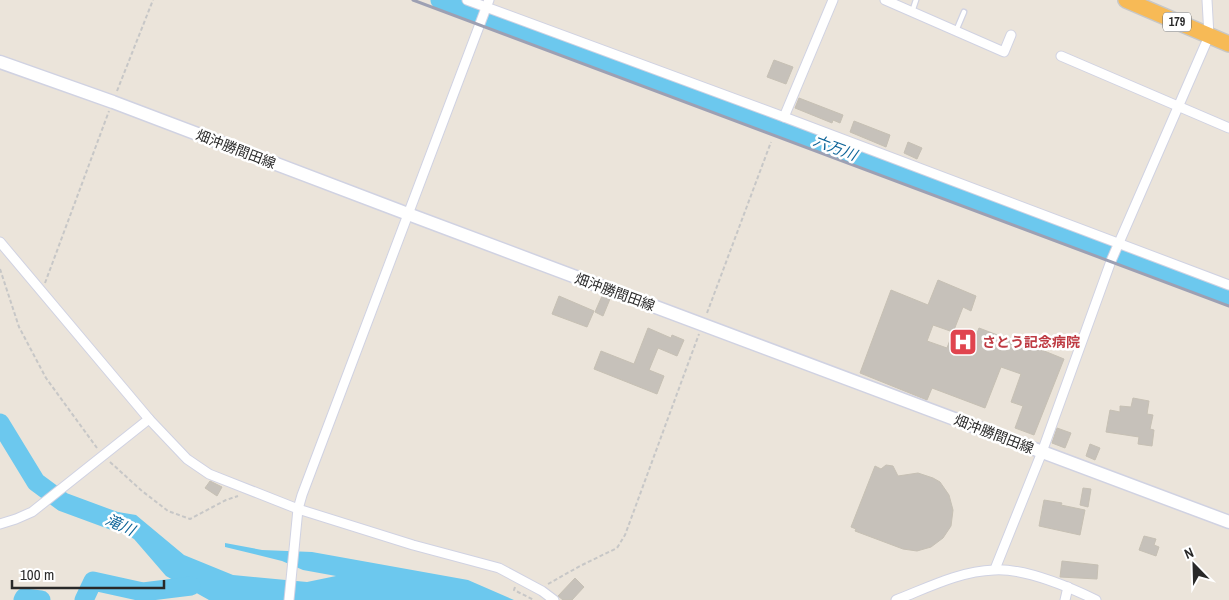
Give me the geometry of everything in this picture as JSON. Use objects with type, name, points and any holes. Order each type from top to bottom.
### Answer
[{"type":"highway","name":"179","points":[[1126,0],[1146,4],[1229,44]]},
{"type":"main road","name":"畑沖勝間田線","points":[[0,62],[112,102],[1229,522]]},
{"type":"street","points":[[467,0],[488,4],[1229,286]]},
{"type":"street","points":[[784,117],[832,0]]},
{"type":"street","points":[[885,0],[1004,52],[1011,35]]},
{"type":"street","points":[[995,570],[1042,452],[1113,257],[1210,36],[1207,0]]},
{"type":"street","points":[[289,600],[298,509],[488,4]]},
{"type":"street","points":[[1061,56],[1229,128]]},
{"type":"street","points":[[0,242],[149,418],[187,459],[209,474],[298,509],[413,545],[499,568],[554,600]]},
{"type":"street","points":[[0,524],[32,512],[149,418]]},
{"type":"street","points":[[896,600],[974,572],[995,570],[1020,573],[1068,587],[1096,600]]},
{"type":"street","points":[[1065,600],[1068,587]]},
{"type":"lane","points":[[912,12],[916,0]]},
{"type":"lane","points":[[956,31],[964,12]]},
{"type":"path","points":[[42,290],[112,102],[153,0]]},
{"type":"path","points":[[542,592],[546,585],[617,548],[625,535],[772,142]]},
{"type":"path","points":[[0,269],[19,327],[46,378],[101,455],[168,511],[190,519],[226,500],[245,495],[248,490]]},
{"type":"water","points":[[100,509],[136,515],[184,555],[233,575],[307,582],[336,576],[303,570],[282,561],[225,547],[225,543],[262,550],[312,552],[468,580],[514,600],[209,600],[166,576],[134,539],[117,529],[93,521]]},
{"type":"building","points":[[774,60],[793,67],[786,84],[767,77]]},
{"type":"building","points":[[799,98],[843,115],[840,123],[833,120],[832,123],[795,108]]},
{"type":"building","points":[[854,121],[890,135],[886,147],[850,132]]},
{"type":"building","points":[[908,142],[922,148],[917,159],[904,153]]},
{"type":"building","points":[[938,280],[976,296],[971,311],[963,307],[954,330],[975,338],[979,328],[1016,342],[1018,338],[1064,359],[1034,435],[1015,428],[1023,406],[1011,402],[1021,374],[1001,367],[985,408],[932,388],[927,400],[860,373],[891,290],[928,305]],"holes":[[[933,325],[953,332],[947,348],[927,341]]]},
{"type":"building","points":[[559,296],[594,311],[587,327],[552,314]]},
{"type":"building","points":[[602,296],[610,299],[603,316],[595,312]]},
{"type":"building","points":[[648,328],[671,338],[672,335],[684,340],[677,356],[658,348],[649,370],[664,376],[657,394],[594,369],[601,351],[634,364]]},
{"type":"building","points":[[1133,398],[1149,401],[1147,414],[1153,415],[1150,429],[1154,430],[1152,446],[1138,444],[1139,437],[1106,432],[1110,410],[1120,412],[1120,406],[1131,407]]},
{"type":"building","points":[[1057,428],[1071,433],[1065,448],[1052,443]]},
{"type":"building","points":[[1090,444],[1100,448],[1095,460],[1086,456]]},
{"type":"building","points":[[886,465],[893,466],[898,476],[918,473],[933,478],[940,482],[949,495],[953,510],[951,526],[943,538],[931,547],[917,551],[903,549],[855,531],[856,529],[851,527],[875,466],[881,469]]},
{"type":"building","points":[[210,481],[222,487],[217,496],[205,488]]},
{"type":"building","points":[[1083,488],[1091,489],[1088,507],[1080,505]]},
{"type":"building","points":[[1044,500],[1085,510],[1080,535],[1039,526]]},
{"type":"building","points":[[1144,536],[1156,539],[1154,545],[1159,547],[1156,556],[1139,550]]},
{"type":"building","points":[[1062,561],[1098,565],[1097,579],[1060,577]]},
{"type":"building","points":[[575,578],[584,587],[572,600],[563,600],[558,596]]},
{"type":"waterway","name":"六万川","points":[[440,0],[1229,296]]},
{"type":"waterway","name":"滝川","points":[[0,423],[36,482],[63,502],[120,523]]},
{"type":"waterway","points":[[84,600],[93,581],[143,592],[191,586]]},
{"type":"waterway","points":[[23,600],[24,598],[41,600]]},
{"type":"railway","points":[[413,0],[1229,306]]},
{"type":"place","name":"さとう記念病院","points":[[963,342]]}]
